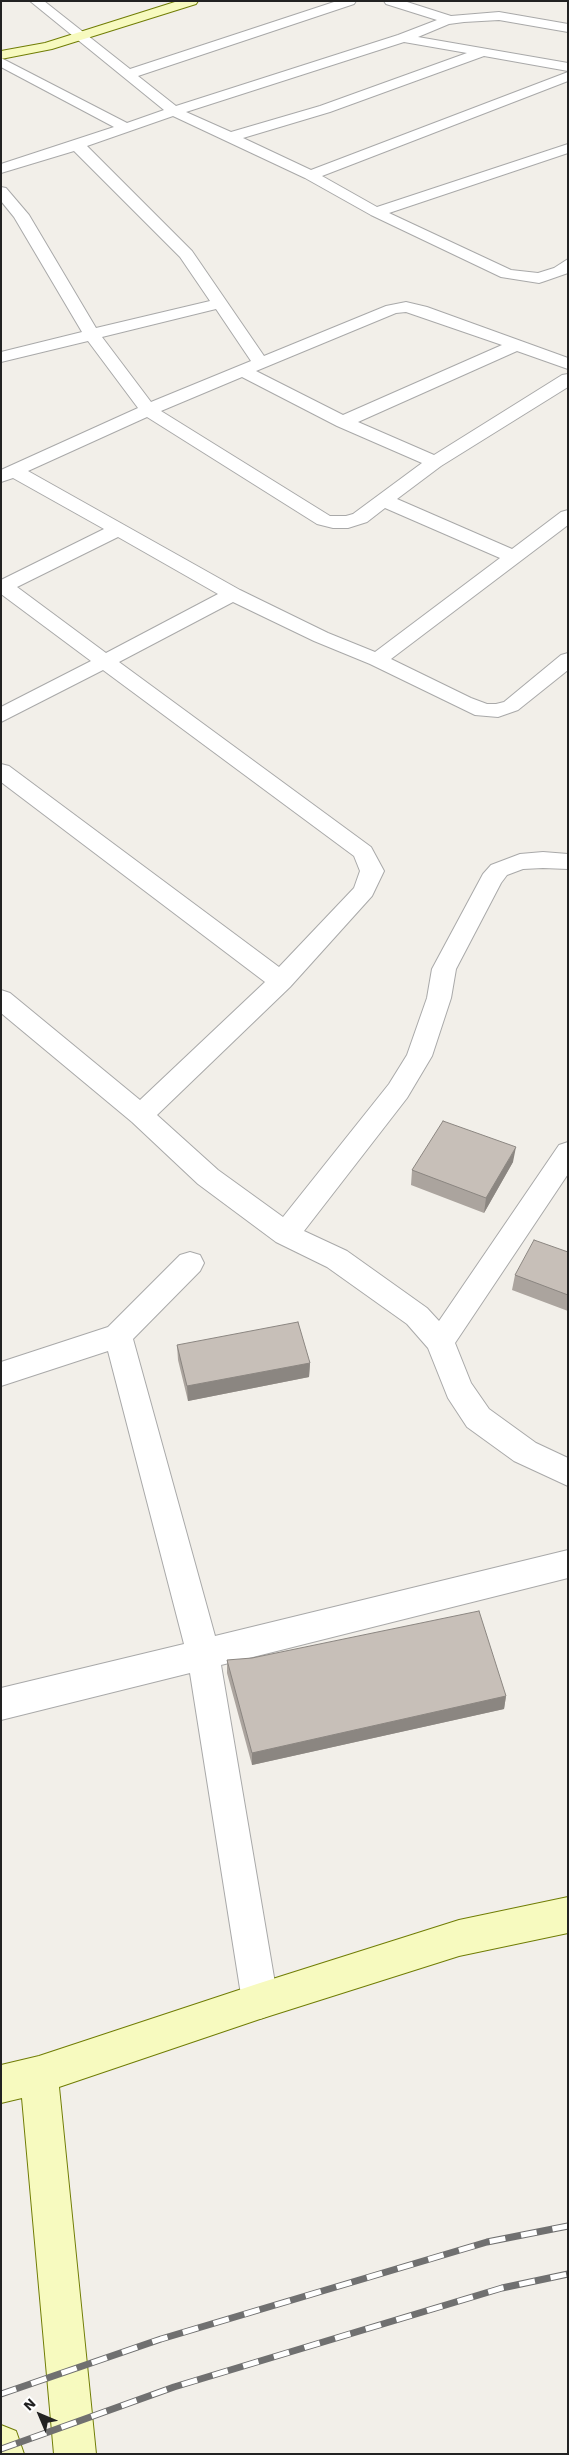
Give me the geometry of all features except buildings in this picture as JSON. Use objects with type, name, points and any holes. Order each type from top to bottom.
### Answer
[{"type":"street","points":[[36,1],[170,112],[230,137],[310,175],[376,212],[507,274],[539,278],[553,275],[568,264]]},
{"type":"street","points":[[1,55],[47,46],[192,1]]},
{"type":"street","points":[[127,75],[350,1]]},
{"type":"street","points":[[390,1],[450,20]]},
{"type":"street","points":[[1,169],[77,145],[170,112],[403,38],[450,20],[499,16],[568,28]]},
{"type":"street","points":[[403,38],[568,68]]},
{"type":"street","points":[[230,137],[325,109],[483,52]]},
{"type":"street","points":[[1,62],[130,126]]},
{"type":"street","points":[[310,175],[568,76]]},
{"type":"street","points":[[77,145],[186,254],[261,363]]},
{"type":"street","points":[[376,212],[568,148]]},
{"type":"street","points":[[1,192],[21,214],[92,335],[148,410],[324,520],[348,522],[360,518],[435,462],[568,379]]},
{"type":"street","points":[[1,357],[220,303]]},
{"type":"street","points":[[8,474],[148,410],[244,372],[261,363],[392,309],[421,310],[568,364]]},
{"type":"street","points":[[343,422],[517,345]]},
{"type":"street","points":[[244,372],[343,422],[435,462]]},
{"type":"street","points":[[8,474],[119,529],[233,594],[321,637],[377,660],[483,710],[498,711],[511,706],[568,659]]},
{"type":"street","points":[[384,501],[514,557]]},
{"type":"street","points":[[377,660],[568,516]]},
{"type":"street","points":[[119,529],[3,587],[363,852],[372,871],[364,891],[281,981],[141,1115]]},
{"type":"street","points":[[1,716],[102,661],[233,594]]},
{"type":"street","points":[[1,771],[281,981]]},
{"type":"street","points":[[286,1234],[398,1090],[419,1056],[439,998],[444,969],[491,879],[499,870],[520,862],[543,860],[568,862]]},
{"type":"street","points":[[2,1000],[141,1115],[208,1177],[286,1234],[337,1259],[417,1316],[440,1342],[458,1389],[478,1418],[525,1452],[568,1473]]},
{"type":"street","points":[[440,1342],[568,1152]]},
{"type":"street","points":[[1,1374],[118,1336],[190,1263]]},
{"type":"street","points":[[118,1336],[203,1653],[260,2000]]},
{"type":"street","points":[[1,1704],[568,1564]]},
{"type":"street","points":[[1,2084],[39,2075],[260,2000],[459,1938],[568,1915]]},
{"type":"street","points":[[39,2075],[75,2454]]},
{"type":"street","points":[[1,2446],[3,2454]]},
{"type":"railway","points":[[1,2394],[161,2339],[487,2242],[568,2226]]},
{"type":"railway","points":[[1,2449],[174,2387],[502,2288],[568,2274]]}]
